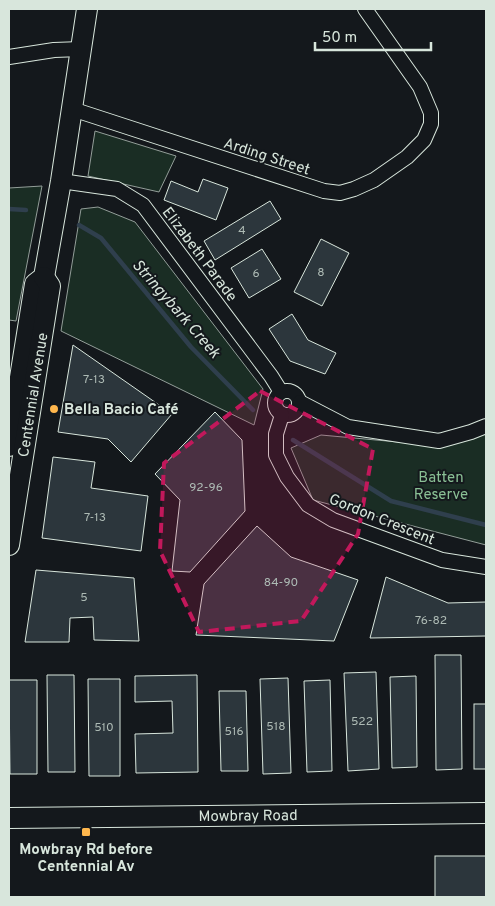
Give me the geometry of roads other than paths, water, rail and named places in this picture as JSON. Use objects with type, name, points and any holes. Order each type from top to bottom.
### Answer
[{"type":"main road","name":"Centennial Avenue","points":[[9,446],[35,284],[44,277],[61,181],[87,9]]},
{"type":"main road","name":"Centennial Avenue","points":[[9,544],[50,286],[44,277]]},
{"type":"main road","name":"Mowbray Road","points":[[9,818],[486,813]]},
{"type":"street","name":"Arding Street","points":[[72,109],[324,192],[340,194],[374,180],[407,156],[424,140],[431,124],[431,113],[420,87],[365,9]]},
{"type":"street","points":[[9,57],[54,50],[81,49]]},
{"type":"street","name":"Elizabeth Parade","points":[[61,181],[116,189],[143,205],[281,392]]},
{"type":"street","points":[[287,390],[298,396],[300,402],[299,409],[289,416],[282,415],[277,410],[275,404],[276,397],[281,392],[287,390]]},
{"type":"street","points":[[300,402],[348,427],[439,441],[486,426]]},
{"type":"street","name":"Gordon Crescent","points":[[282,415],[276,434],[276,456],[287,477],[308,505],[333,520],[442,560],[486,567]]},
{"type":"waterway","name":"Stringybark Creek","points":[[9,209],[26,210]]},
{"type":"waterway","name":"Stringybark Creek","points":[[79,225],[101,238],[191,347],[253,410]]},
{"type":"waterway","name":"Stringybark Creek","points":[[293,440],[391,501],[486,525]]},
{"type":"place","name":"Bella Bacio Café","points":[[54,409]]},
{"type":"place","name":"Mowbray Rd before Centennial Av","points":[[86,832]]},
{"type":"park label","name":"Batten Reserve","points":[[441,486]]}]
